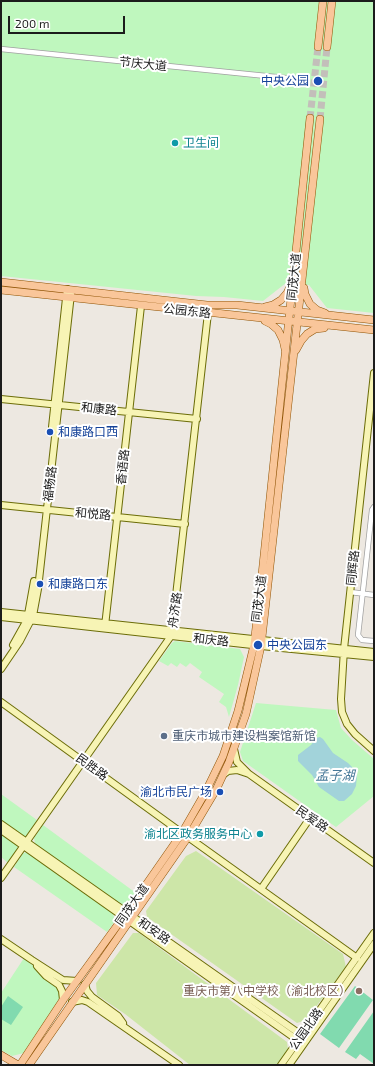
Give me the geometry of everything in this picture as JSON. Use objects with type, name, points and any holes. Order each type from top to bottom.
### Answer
[{"type":"main road","points":[[318,46],[323,1]]},
{"type":"main road","points":[[327,47],[332,1]]},
{"type":"main road","name":"同茂大道","points":[[29,1065],[85,984],[182,833],[205,793],[223,756],[238,711],[258,643],[262,584],[310,118]]},
{"type":"main road","name":"同茂大道","points":[[19,1065],[77,981],[128,917],[188,837],[224,774],[246,714],[258,643],[294,356],[320,119]]},
{"type":"main road","points":[[261,308],[273,305],[281,300],[287,293],[294,278]]},
{"type":"main road","points":[[303,278],[305,294],[310,304],[317,310],[337,316]]},
{"type":"main road","name":"公园东路","points":[[1,282],[207,305],[237,305],[374,320]]},
{"type":"main road","name":"公园东路","points":[[1,290],[259,319],[374,330]]},
{"type":"main road","points":[[259,319],[271,324],[278,330],[283,340],[286,355]]},
{"type":"main road","points":[[294,356],[301,341],[307,334],[316,329],[336,326]]},
{"type":"main road","points":[[1,1055],[19,1065]]},
{"type":"street","name":"节庆大道","points":[[1,49],[286,78]]},
{"type":"street","name":"福畅路","points":[[1,669],[20,641],[30,618],[38,589],[45,510],[70,289]]},
{"type":"street","name":"香语路","points":[[105,626],[141,306]]},
{"type":"street","name":"舟济路","points":[[1,878],[171,634],[185,524],[208,313]]},
{"type":"street","name":"同辉路","points":[[374,373],[371,431],[350,592],[341,699],[342,712],[347,724],[355,734],[374,751]]},
{"type":"street","name":"和康路","points":[[1,399],[197,419]]},
{"type":"street","name":"和悦路","points":[[1,505],[185,524]]},
{"type":"street","points":[[374,507],[372,510],[358,635],[362,640],[374,641]]},
{"type":"street","points":[[350,592],[374,595]]},
{"type":"street","name":"和庆路","points":[[1,612],[30,618]]},
{"type":"street","name":"和庆路","points":[[1,617],[30,618],[258,643],[344,651],[374,652]]},
{"type":"street","name":"福畅路","points":[[1,662],[30,618]]},
{"type":"street","name":"和庆路","points":[[344,651],[374,656]]},
{"type":"street","name":"民胜路","points":[[1,702],[182,833]]},
{"type":"street","points":[[234,748],[238,762],[249,774]]},
{"type":"street","points":[[224,774],[228,771],[237,770],[249,774]]},
{"type":"street","name":"民爱路","points":[[249,774],[374,863]]},
{"type":"street","points":[[261,889],[310,818]]},
{"type":"street","name":"和安路","points":[[1,824],[25,844],[301,1042]]},
{"type":"street","name":"和安路","points":[[1,830],[25,844]]},
{"type":"street","points":[[188,837],[357,958]]},
{"type":"street","name":"和安路","points":[[128,917],[305,1037]]},
{"type":"street","name":"公园北路","points":[[305,1037],[374,933]]},
{"type":"street","points":[[1,939],[63,980],[77,981]]},
{"type":"street","name":"公园北路","points":[[280,1065],[305,1037],[374,944]]},
{"type":"street","points":[[32,960],[46,976],[59,986],[62,991],[63,1000]]},
{"type":"street","points":[[85,984],[87,991],[92,998],[118,1016],[126,1027]]},
{"type":"street","points":[[72,1002],[82,1000],[88,1002],[179,1065]]},
{"type":"street","name":"公园北路","points":[[289,1065],[301,1042]]},
{"type":"green space","name":"中央公园","points":[[1,1],[374,1],[374,313],[327,308],[309,285],[286,283],[263,301],[196,296],[1,276]]},
{"type":"green space","points":[[175,641],[240,649],[244,657],[229,717],[226,707],[219,702],[224,694],[199,677],[202,672],[190,663],[186,667],[180,663],[177,667],[171,663],[168,666],[159,661]]},
{"type":"green space","points":[[256,703],[336,710],[341,728],[352,740],[374,759],[374,796],[336,827],[243,761],[240,752]]},
{"type":"green space","points":[[1,794],[37,820],[26,836],[23,837],[1,821]]},
{"type":"green space","points":[[43,825],[136,893],[129,903],[120,905],[35,844],[34,838]]},
{"type":"green space","points":[[1,833],[17,845],[18,850],[8,863],[1,857]]},
{"type":"green space","points":[[196,851],[343,954],[346,967],[306,1020],[297,1023],[147,917],[146,911],[186,856]]},
{"type":"green space","points":[[29,852],[113,913],[115,921],[107,932],[14,867],[23,853]]},
{"type":"green space","points":[[133,933],[139,933],[287,1042],[288,1050],[277,1065],[190,1065],[125,1014],[97,995],[96,983]]},
{"type":"green space","points":[[24,958],[58,987],[60,998],[24,1053],[12,1056],[1,1050],[1,993]]},
{"type":"green space","points":[[355,986],[373,1000],[339,1048],[320,1034]]},
{"type":"green space","points":[[8,996],[23,1007],[11,1025],[1,1019],[1,1007]]},
{"type":"green space","points":[[374,1011],[374,1064],[360,1054],[356,1059],[345,1052]]},
{"type":"water","name":"孟子湖","points":[[320,737],[333,753],[348,763],[356,771],[356,786],[352,794],[344,801],[339,801],[319,787],[312,775],[298,761],[298,755],[311,745],[316,738]]},
{"type":"tunnel","points":[[310,118],[318,47]]},
{"type":"tunnel","points":[[320,119],[327,47]]},
{"type":"place","name":"中央公园","points":[[318,81]]},
{"type":"place","name":"卫生间","points":[[175,143]]},
{"type":"place","name":"和康路口西","points":[[50,432]]},
{"type":"place","name":"和康路口东","points":[[40,584]]},
{"type":"place","name":"中央公园东","points":[[258,645]]},
{"type":"place","name":"重庆市城市建设档案馆新馆","points":[[164,736]]},
{"type":"place","name":"渝北市民广场","points":[[220,792]]},
{"type":"place","name":"渝北区政务服务中心","points":[[260,834]]},
{"type":"place","name":"重庆市第八中学校（渝北校区）","points":[[359,991]]}]
